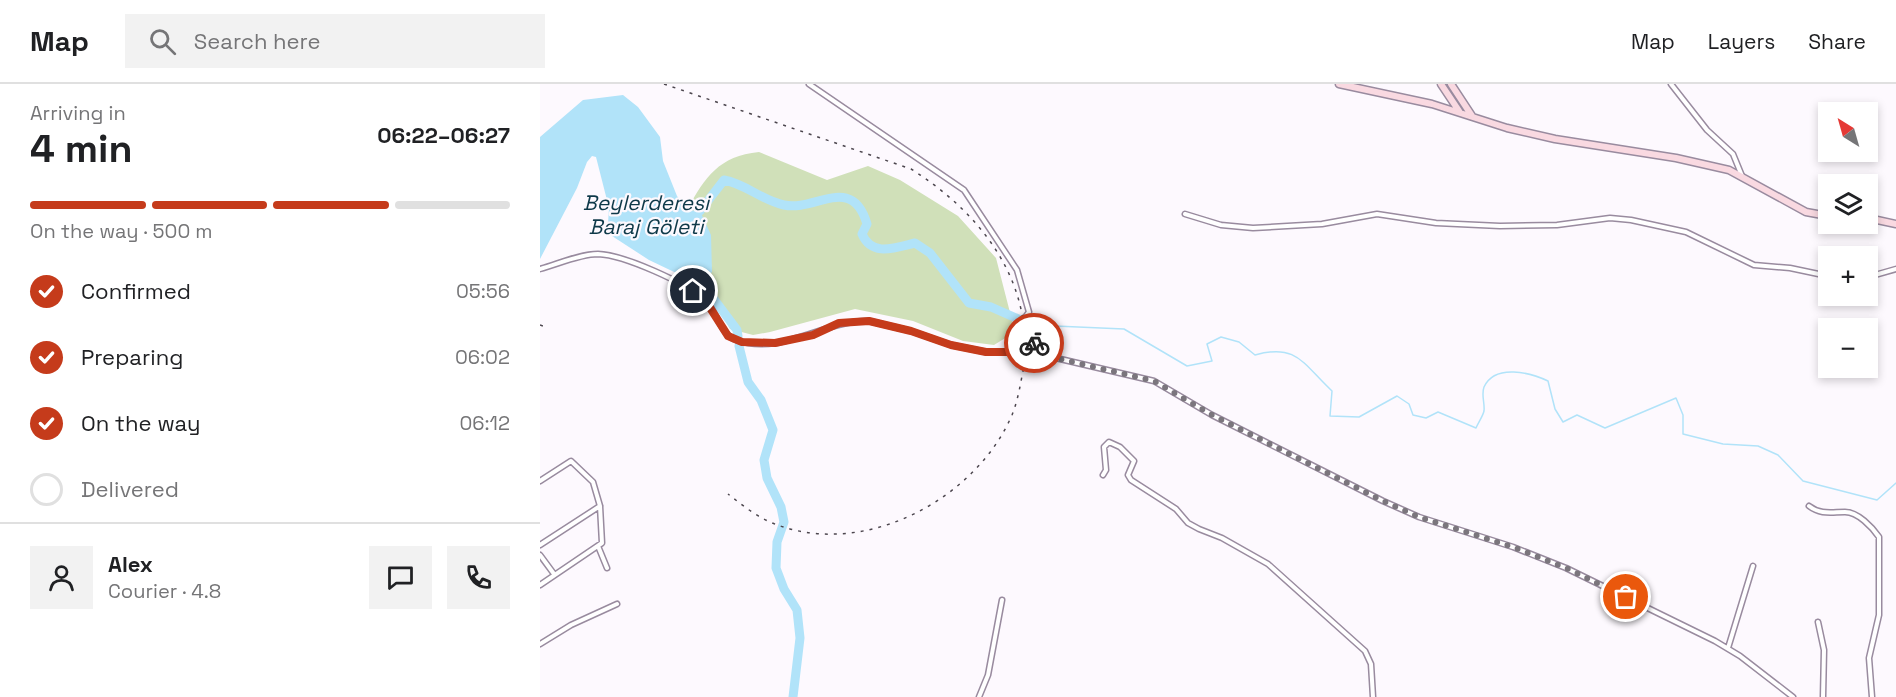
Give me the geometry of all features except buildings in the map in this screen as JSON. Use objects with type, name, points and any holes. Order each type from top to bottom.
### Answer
[{"type":"main road","points":[[1339,84],[1459,112],[1555,139],[1676,158],[1742,176],[1806,212],[1818,214]]},
{"type":"main road","points":[[1441,84],[1459,112]]},
{"type":"main road","points":[[1451,84],[1472,116]]},
{"type":"main road","points":[[1878,220],[1896,224]]},
{"type":"street","points":[[809,84],[964,190],[1017,270],[1029,312],[1020,324],[1020,342]]},
{"type":"street","points":[[1671,84],[1712,135],[1733,154],[1742,176]]},
{"type":"street","points":[[1185,214],[1221,225],[1253,228],[1322,224],[1377,214],[1436,223],[1500,226],[1557,225],[1610,218],[1631,220],[1686,232],[1754,264],[1818,274]]},
{"type":"street","points":[[540,269],[597,254],[616,258],[678,282],[693,291],[707,303],[728,336],[742,342],[775,343],[813,335],[839,323],[860,321],[911,331],[951,345],[986,352],[1012,352],[1020,342],[1029,338],[1047,354],[1056,358],[1154,381],[1212,415],[1419,517],[1475,534],[1566,568],[1728,648],[1792,697]]},
{"type":"street","points":[[1878,274],[1896,270]]},
{"type":"street","points":[[1103,475],[1106,470],[1104,447],[1105,443],[1109,442],[1132,457],[1134,461],[1128,475],[1131,480],[1176,509],[1188,523],[1199,530],[1222,538],[1268,564],[1365,651],[1371,664],[1373,697]]},
{"type":"street","points":[[540,481],[572,461],[592,482],[600,506],[602,543],[540,585]]},
{"type":"street","points":[[540,545],[600,506]]},
{"type":"street","points":[[1809,506],[1821,513],[1845,512],[1856,516],[1879,537],[1879,615],[1869,658],[1872,697]]},
{"type":"street","points":[[598,546],[608,568]]},
{"type":"street","points":[[540,555],[554,574]]},
{"type":"street","points":[[1728,648],[1754,566]]},
{"type":"street","points":[[979,697],[988,675],[1002,600]]},
{"type":"street","points":[[540,644],[571,625],[617,604]]},
{"type":"street","points":[[1818,622],[1824,650],[1823,697]]},
{"type":"green space","points":[[759,152],[827,180],[868,166],[900,180],[958,216],[996,258],[1015,332],[994,345],[963,341],[913,321],[855,309],[753,335],[730,329],[715,302],[693,281],[701,282],[687,210],[707,178],[723,163],[745,154]]},
{"type":"water","name":"Beylerderesi Baraj Göleti","points":[[623,95],[638,107],[660,137],[663,161],[677,196],[687,210],[700,211],[711,235],[712,272],[701,282],[693,281],[649,260],[612,236],[608,224],[609,208],[596,157],[592,156],[540,259],[540,137],[583,100]]},
{"type":"waterway","points":[[700,211],[724,180],[784,205],[796,206],[842,197],[852,200],[860,209],[867,224],[862,234],[872,246],[884,249],[915,243],[930,253],[969,303],[991,307],[1032,325]]},
{"type":"waterway","points":[[701,282],[737,330],[738,336]]},
{"type":"waterway","points":[[1032,325],[1124,329],[1187,366],[1212,361],[1207,344],[1221,337],[1239,342],[1255,355],[1269,352],[1290,354],[1306,365],[1332,391],[1330,416],[1359,417],[1397,396],[1409,404],[1413,415],[1426,418],[1438,412],[1476,428],[1484,411],[1484,387],[1489,380],[1505,372],[1523,373],[1548,381],[1555,409],[1563,422],[1577,415],[1605,428],[1676,398],[1683,415],[1683,434],[1723,444],[1758,446],[1778,455],[1803,481],[1877,500],[1896,483]]},
{"type":"waterway","points":[[739,346],[748,382],[761,400],[773,430],[764,460],[767,478],[781,507],[784,522],[777,542],[776,568],[784,589],[797,610],[800,638],[793,697]]},
{"type":"railway","points":[[664,84],[911,169],[960,207],[981,229],[1012,280],[1021,308],[1025,339],[1023,371],[1012,415],[995,446],[971,473],[943,497],[911,515],[876,528],[841,534],[805,532],[770,522],[753,513],[728,494]]},
{"type":"way so far","points":[[1034,343],[1056,358],[1154,381],[1212,415],[1383,501],[1419,517],[1513,547],[1566,568],[1626,597]]},
{"type":"route","points":[[693,291],[707,303],[728,336],[742,342],[775,343],[813,335],[839,323],[869,321],[911,331],[951,345],[986,352],[1012,352],[1020,342],[1029,338],[1034,343]]}]
